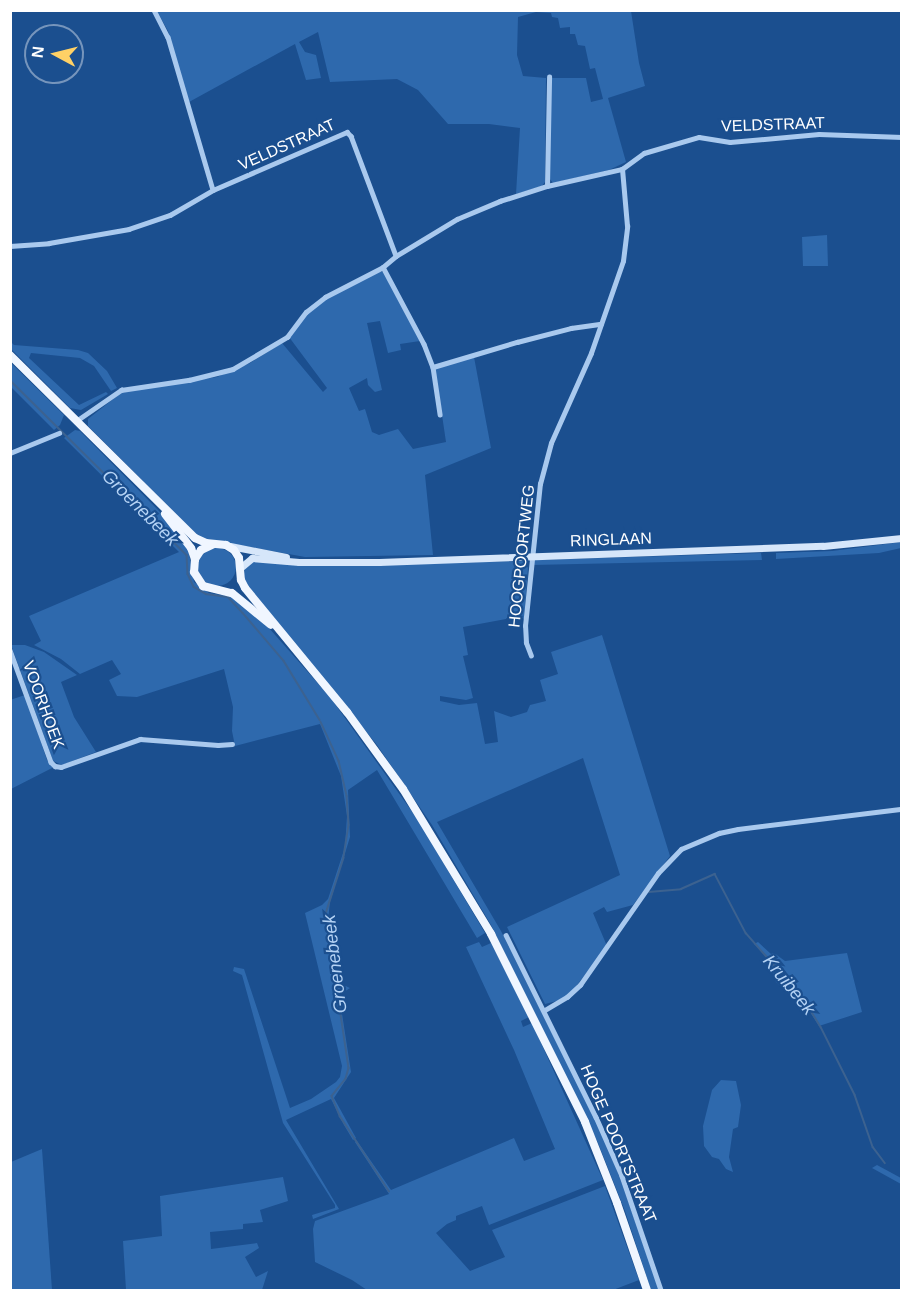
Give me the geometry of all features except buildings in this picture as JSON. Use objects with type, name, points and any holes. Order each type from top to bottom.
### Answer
[{"type":"main road","points":[[10,355],[195,537],[203,542],[226,545],[239,558],[245,588],[347,712],[403,789],[492,934],[585,1122],[617,1203],[647,1290]]},
{"type":"main road","points":[[143,488],[188,544],[195,559]]},
{"type":"main road","name":"RINGLAAN","points":[[240,570],[252,558],[321,563],[823,546],[902,538]]},
{"type":"main road","points":[[216,543],[201,550],[195,559],[194,572],[197,580],[210,589],[232,593],[247,603],[291,643]]},
{"type":"main road","name":"RINGLAAN","points":[[226,545],[321,563]]},
{"type":"main road","points":[[218,590],[232,585],[240,570]]},
{"type":"street","points":[[154,10],[168,38],[213,190]]},
{"type":"street","points":[[547,186],[549,77]]},
{"type":"street","name":"VELDSTRAAT","points":[[10,246],[49,243],[129,229],[170,215],[213,190],[347,132],[351,136],[396,256]]},
{"type":"street","name":"VELDSTRAAT","points":[[76,421],[116,392],[198,378],[233,369],[286,337],[314,304],[383,267],[396,256],[457,219],[547,186],[622,169],[644,153],[699,137],[730,142],[819,134],[902,137]]},
{"type":"street","name":"HOOGPOORTWEG","points":[[531,656],[526,643],[525,626],[531,556],[544,467],[621,267],[627,238],[622,169]]},
{"type":"street","points":[[383,267],[424,344],[433,367],[440,414]]},
{"type":"street","points":[[433,367],[517,342],[600,324]]},
{"type":"street","points":[[10,453],[59,433]]},
{"type":"street","name":"VOORHOEK","points":[[10,650],[51,762],[56,766],[140,739],[232,744]]},
{"type":"street","points":[[545,1010],[580,985],[657,873],[681,849],[719,833],[738,829],[902,809]]},
{"type":"street","name":"HOGE POORTSTRAAT","points":[[506,935],[545,1010],[622,1176],[661,1290]]},
{"type":"shaded area","points":[[157,11],[631,11],[645,86],[608,98],[626,162],[609,170],[553,183],[549,178],[550,78],[586,78],[591,102],[603,99],[595,68],[590,69],[585,46],[578,45],[575,34],[570,34],[570,27],[560,28],[558,18],[552,17],[551,13],[536,12],[518,17],[517,55],[523,76],[546,78],[545,182],[542,186],[516,194],[520,128],[489,124],[448,124],[418,90],[397,79],[330,82],[318,32],[299,42],[305,52],[316,55],[321,78],[306,80],[295,44],[189,102],[168,31]]},
{"type":"shaded area","points":[[827,235],[828,266],[803,266],[802,237]]},
{"type":"shaded area","points":[[377,271],[383,272],[420,341],[400,344],[401,350],[388,353],[380,321],[367,323],[382,390],[375,392],[368,385],[367,378],[349,388],[359,411],[365,409],[372,432],[379,435],[398,429],[413,449],[446,442],[435,368],[474,357],[491,448],[425,475],[433,555],[305,557],[199,537],[88,426],[88,419],[122,392],[217,377],[250,363],[282,343],[323,392],[327,388],[289,337],[308,313],[326,299]]},
{"type":"shaded area","points":[[11,342],[14,345],[78,350],[88,353],[107,371],[117,388],[111,391],[94,366],[80,358],[31,353],[29,358],[79,405],[106,392],[108,394],[81,410],[70,408],[11,349]]},
{"type":"shaded area","points":[[10,362],[64,415],[60,425],[54,430],[11,387]]},
{"type":"shaded area","points":[[75,430],[80,431],[159,511],[188,547],[194,582],[209,593],[232,597],[261,619],[330,697],[418,820],[485,933],[477,938],[377,770],[348,790],[350,837],[330,902],[328,920],[339,983],[350,988],[341,994],[341,1007],[351,1072],[334,1098],[356,1138],[353,1140],[331,1099],[286,1120],[339,1209],[313,1219],[312,1215],[335,1208],[335,1205],[283,1123],[242,975],[233,971],[234,967],[244,969],[290,1108],[311,1099],[336,1082],[340,1077],[342,1066],[305,913],[322,905],[328,899],[345,847],[347,816],[341,776],[320,724],[235,746],[232,731],[233,707],[224,669],[137,697],[117,696],[109,680],[121,674],[112,660],[80,674],[61,659],[34,645],[41,641],[29,616],[179,552],[64,438]]},
{"type":"shaded area","points":[[901,542],[901,548],[879,553],[776,559],[776,553],[832,551]]},
{"type":"shaded area","points":[[217,548],[231,553],[236,567],[231,581],[217,586],[203,581],[198,567],[203,553]]},
{"type":"shaded area","points":[[761,553],[762,560],[532,565],[535,560]]},
{"type":"shaded area","points":[[256,560],[334,566],[524,561],[528,568],[524,619],[517,614],[510,614],[506,619],[463,627],[468,655],[463,656],[473,698],[466,700],[440,696],[440,701],[459,705],[477,703],[485,744],[498,742],[494,711],[511,717],[527,712],[530,705],[546,701],[540,680],[558,674],[551,652],[602,635],[670,856],[633,905],[607,912],[604,907],[593,913],[607,946],[574,989],[561,1000],[545,1004],[507,927],[620,875],[583,758],[437,822],[501,931],[601,1131],[659,1290],[651,1290],[625,1211],[598,1143],[491,925],[432,825],[377,745],[243,580],[245,567]]},
{"type":"shaded area","points":[[11,645],[25,645],[44,652],[77,675],[61,682],[74,717],[96,752],[62,765],[53,761]]},
{"type":"shaded area","points":[[25,695],[47,760],[54,767],[11,789],[10,700]]},
{"type":"shaded area","points":[[479,942],[482,947],[491,943],[529,1017],[521,1021],[523,1027],[532,1023],[603,1180],[489,1225],[482,1206],[456,1216],[456,1220],[436,1233],[470,1271],[505,1257],[492,1230],[605,1186],[639,1280],[613,1290],[367,1290],[315,1262],[313,1229],[315,1221],[389,1194],[355,1142],[357,1141],[391,1190],[514,1138],[524,1161],[555,1149],[514,1050],[466,947]]},
{"type":"shaded area","points":[[758,942],[771,954],[774,953],[785,961],[847,953],[862,1012],[819,1026],[799,995],[789,994],[776,982],[766,955],[754,944]]},
{"type":"shaded area","points":[[721,1080],[736,1081],[741,1105],[738,1127],[733,1129],[729,1157],[733,1172],[726,1169],[719,1159],[712,1157],[704,1146],[703,1126],[712,1090]]},
{"type":"shaded area","points":[[42,1149],[52,1290],[11,1290],[11,1162]]},
{"type":"shaded area","points":[[877,1165],[901,1178],[901,1184],[872,1168]]},
{"type":"shaded area","points":[[283,1177],[288,1201],[260,1210],[263,1222],[243,1224],[243,1229],[210,1232],[211,1249],[257,1243],[259,1248],[245,1257],[256,1277],[268,1271],[262,1290],[126,1290],[123,1241],[162,1236],[160,1196]]},
{"type":"waterway","name":"Groenebeek","points":[[10,380],[187,555],[188,574],[194,587],[206,594],[228,597],[243,613],[284,661],[320,720]]},
{"type":"waterway","name":"Groenebeek","points":[[321,722],[339,761],[347,796],[349,825],[344,858],[326,914],[349,1068],[346,1079],[332,1096],[340,1116],[389,1191]]},
{"type":"waterway","name":"Kruibeek","points":[[649,892],[681,889],[715,874],[746,933],[804,999],[821,1027],[855,1095],[873,1147],[885,1163]]}]
